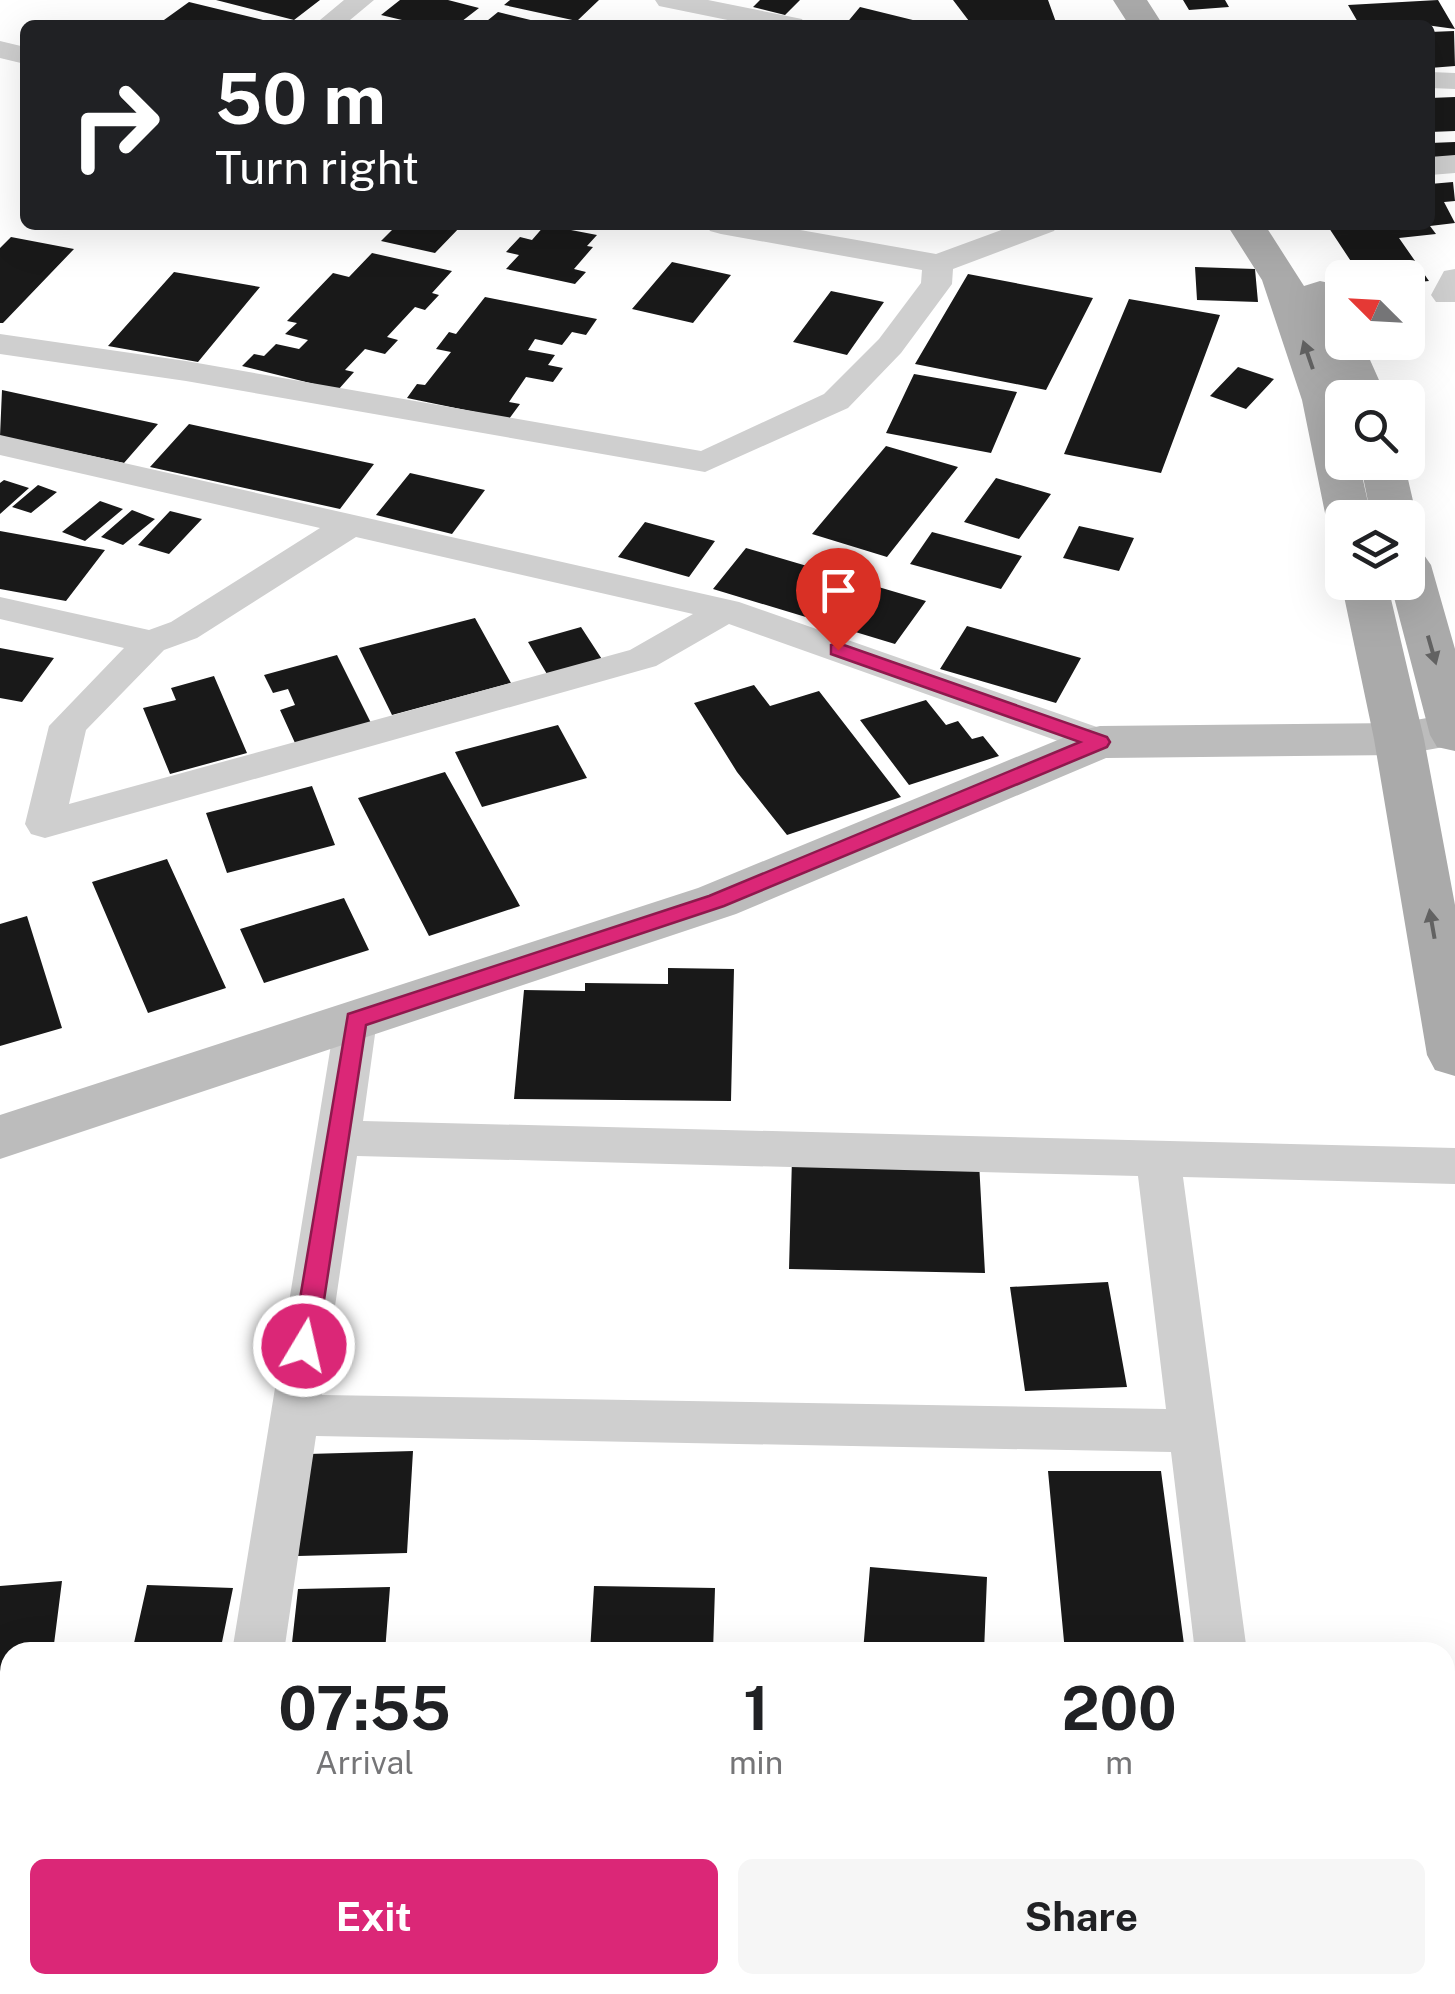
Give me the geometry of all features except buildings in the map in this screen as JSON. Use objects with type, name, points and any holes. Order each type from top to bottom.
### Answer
[{"type":"main road","points":[[1249,230],[1282,280],[1323,400],[1346,500]]},
{"type":"main road","points":[[1284,230],[1326,303],[1358,380]]},
{"type":"main road","points":[[1368,600],[1400,739],[1455,1055]]},
{"type":"main road","points":[[1418,600],[1454,732]]},
{"type":"street","points":[[334,20],[361,0]]},
{"type":"street","points":[[668,0],[767,20]]},
{"type":"street","points":[[749,230],[938,264],[1030,230]]},
{"type":"street","points":[[0,344],[186,371],[705,462],[836,402],[890,346],[936,284],[938,264]]},
{"type":"street","points":[[0,445],[726,610],[1100,742],[1400,739],[1454,732]]},
{"type":"street","points":[[352,524],[184,630],[151,642],[68,726],[46,824],[644,658],[726,610]]},
{"type":"street","points":[[0,608],[151,642]]},
{"type":"street","points":[[0,1137],[716,901],[1100,742]]},
{"type":"street","points":[[260,1642],[356,1020]]},
{"type":"street","points":[[336,1138],[1455,1166]]},
{"type":"street","points":[[1158,1158],[1220,1642]]},
{"type":"street","points":[[294,1415],[1192,1430]]},
{"type":"route","points":[[304,1346],[356,1020],[716,901],[1100,742],[838,650]]}]
